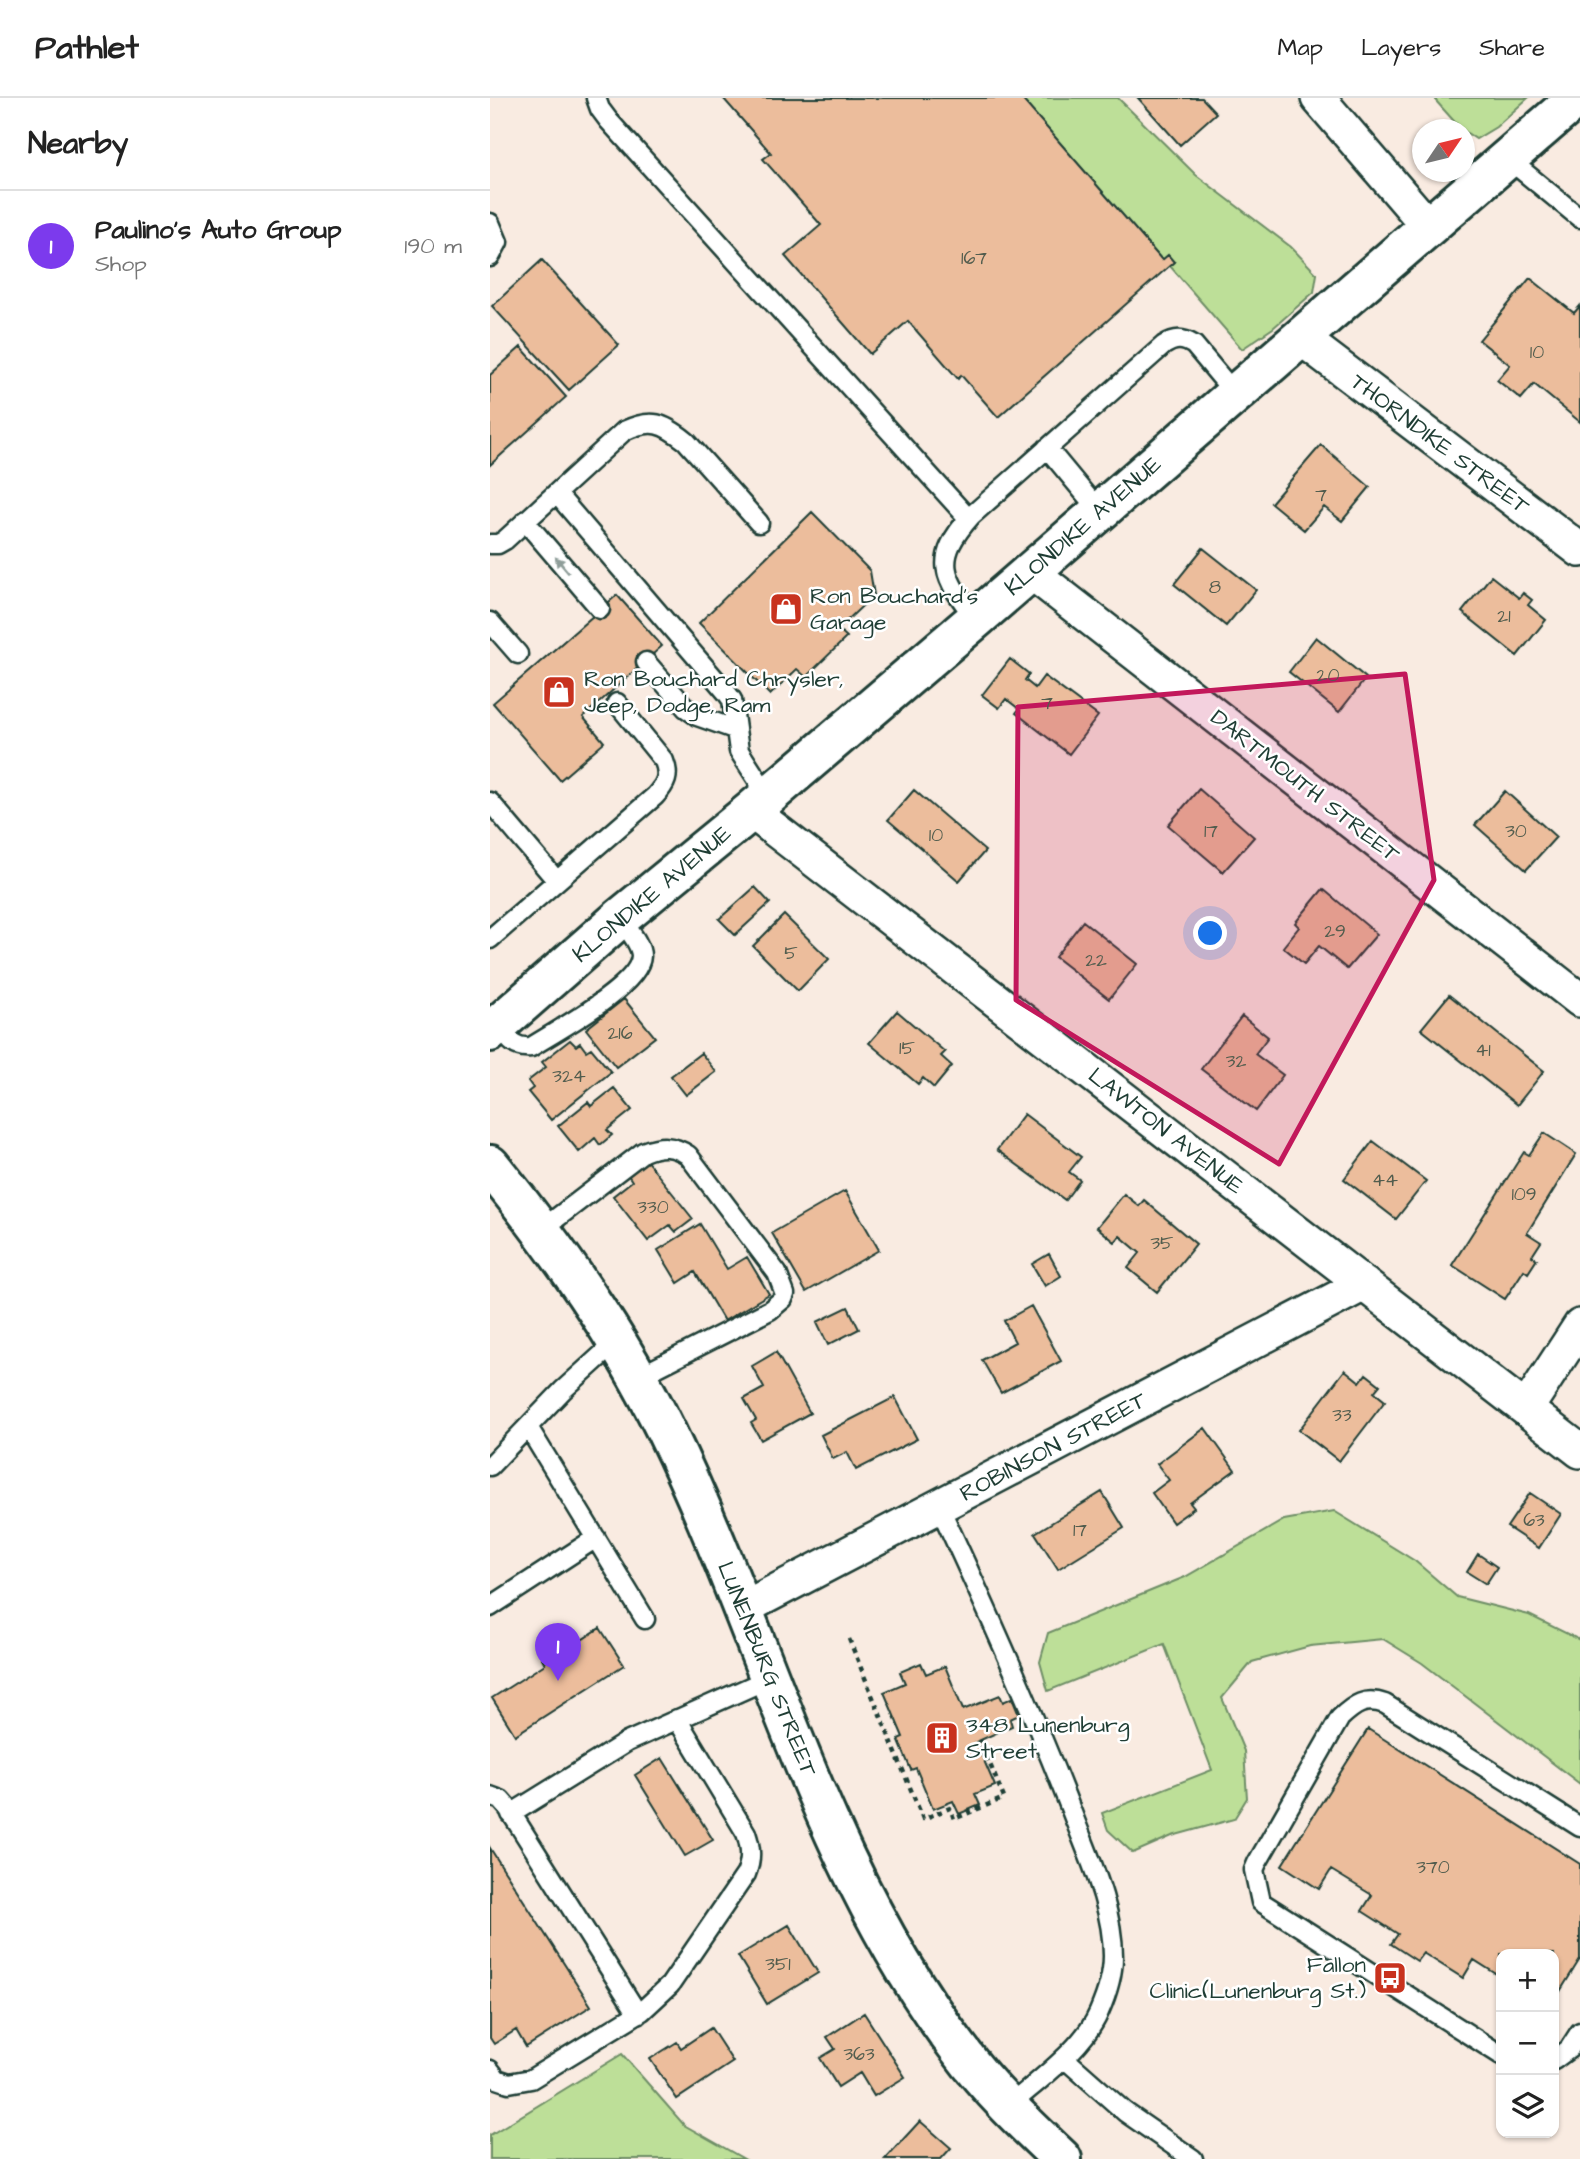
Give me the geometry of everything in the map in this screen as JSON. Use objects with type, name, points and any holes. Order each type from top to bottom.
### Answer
[{"type":"street","points":[[1318,98],[1429,226]]},
{"type":"street","name":"KLONDIKE AVENUE","points":[[494,1029],[620,918],[760,803],[1031,572],[1577,98]]},
{"type":"street","name":"THORNDIKE STREET","points":[[1301,338],[1580,550]]},
{"type":"street","name":"DARTMOUTH STREET","points":[[1031,572],[1580,1000]]},
{"type":"street","name":"LAWTON AVENUE","points":[[760,803],[1364,1284],[1580,1451]]},
{"type":"street","name":"LUNENBURG STREET","points":[[490,1165],[541,1230],[617,1341],[638,1377],[684,1467],[821,1803],[879,1924],[938,2022],[974,2069],[1008,2107],[1062,2159]]},
{"type":"street","name":"ROBINSON STREET","points":[[742,1609],[1364,1284]]},
{"type":"street","points":[[1526,1409],[1580,1325]]},
{"type":"lane","points":[[596,98],[609,121],[968,519]]},
{"type":"lane","points":[[1507,158],[1580,218]]},
{"type":"lane","points":[[490,223],[498,242],[490,257]]},
{"type":"lane","points":[[976,619],[951,586],[947,573],[946,553],[954,535],[968,519],[1047,448],[1171,340],[1187,341],[1194,345],[1235,394]]},
{"type":"lane","points":[[490,544],[505,540],[624,431],[639,424],[651,423],[686,441],[759,523]]},
{"type":"lane","points":[[1047,448],[1100,512]]},
{"type":"lane","points":[[556,494],[727,693],[732,701],[739,751],[760,803]]},
{"type":"lane","points":[[525,521],[600,608]]},
{"type":"lane","points":[[490,622],[518,654]]},
{"type":"lane","points":[[646,662],[686,708],[697,716],[734,729]]},
{"type":"lane","points":[[490,939],[655,796],[668,779],[664,761],[617,703]]},
{"type":"lane","points":[[490,802],[557,881]]},
{"type":"lane","points":[[494,1029],[520,1048],[531,1047],[620,989],[638,966],[641,957],[639,947],[620,918]]},
{"type":"lane","points":[[541,1230],[643,1152],[669,1146],[688,1156],[777,1273],[785,1294],[770,1310],[638,1377]]},
{"type":"lane","points":[[490,1466],[563,1390],[617,1341]]},
{"type":"lane","points":[[528,1427],[645,1619]]},
{"type":"lane","points":[[940,1506],[1028,1700],[1093,1867],[1108,1921],[1113,1956],[1108,1986],[1090,2030],[1008,2107]]},
{"type":"lane","points":[[490,1607],[596,1538]]},
{"type":"lane","points":[[511,1814],[627,1742],[770,1678]]},
{"type":"lane","points":[[1496,2051],[1261,1902],[1254,1870],[1256,1864],[1340,1718],[1351,1708],[1373,1700],[1385,1704],[1580,1827]]},
{"type":"lane","points":[[490,2070],[498,2079],[509,2083],[531,2079],[638,2014],[670,1985],[746,1874],[751,1863],[750,1844],[746,1833],[677,1718]]},
{"type":"lane","points":[[490,1796],[501,1800],[511,1814],[638,2014]]},
{"type":"lane","points":[[1559,2056],[1569,2049],[1580,2032]]},
{"type":"lane","points":[[1064,2057],[1125,2112],[1193,2159]]},
{"type":"path","points":[[849,1639],[923,1819],[950,1808],[954,1819],[1004,1798],[980,1740]]},
{"type":"highlighted area","points":[[1405,674],[1434,880],[1279,1164],[1016,1000],[1018,707]]},
{"type":"green space","points":[[1021,98],[1118,98],[1196,175],[1291,247],[1317,274],[1314,292],[1273,328],[1242,349],[1170,266],[1174,262],[1162,260]]},
{"type":"green space","points":[[1436,98],[1528,98],[1496,127],[1476,139],[1475,119],[1452,119]]},
{"type":"green space","points":[[1334,1511],[1415,1561],[1457,1597],[1529,1615],[1580,1640],[1580,1784],[1422,1663],[1383,1639],[1310,1646],[1252,1662],[1222,1698],[1244,1751],[1247,1798],[1234,1819],[1172,1836],[1133,1853],[1108,1830],[1102,1813],[1212,1770],[1164,1644],[1048,1691],[1040,1662],[1048,1633],[1185,1577],[1284,1520]]},
{"type":"green space","points":[[622,2054],[684,2125],[744,2159],[490,2159],[490,2135]]},
{"type":"building","points":[[723,98],[1021,98],[1162,260],[1168,255],[1174,262],[998,417],[961,375],[958,379],[908,321],[870,354],[785,256],[821,225],[763,159],[771,153]]},
{"type":"building","points":[[1138,98],[1202,98],[1216,113],[1180,145]]},
{"type":"building","points":[[542,260],[619,345],[569,390],[492,306]]},
{"type":"building","points":[[1530,278],[1574,313],[1580,306],[1580,422],[1534,384],[1521,399],[1497,380],[1510,365],[1479,340]]},
{"type":"building","points":[[521,347],[566,397],[490,465],[490,375]]},
{"type":"building","points":[[1321,445],[1370,487],[1342,521],[1324,507],[1304,530],[1271,503]]},
{"type":"building","name":"Ron Bouchard's Garage","points":[[812,512],[870,571],[874,595],[838,629],[847,637],[806,677],[797,669],[770,695],[699,623]]},
{"type":"building","points":[[1203,548],[1256,590],[1226,626],[1174,584]]},
{"type":"building","points":[[1491,576],[1519,598],[1523,593],[1532,600],[1528,605],[1546,620],[1517,656],[1462,612]]},
{"type":"building","name":"Ron Bouchard Chrysler, Jeep, Dodge, Ram","points":[[617,595],[662,646],[583,717],[604,742],[560,780],[493,703]]},
{"type":"building","points":[[1316,637],[1366,678],[1339,712],[1289,672]]},
{"type":"building","points":[[1010,659],[1029,674],[1025,680],[1035,688],[1044,676],[1098,716],[1069,754],[1016,713],[1019,709],[1006,699],[999,708],[982,695]]},
{"type":"building","points":[[1199,789],[1254,837],[1223,872],[1168,825]]},
{"type":"building","points":[[914,790],[985,851],[959,881],[888,820]]},
{"type":"building","points":[[1505,791],[1556,837],[1526,870],[1475,825]]},
{"type":"building","points":[[755,887],[770,903],[735,935],[719,919]]},
{"type":"building","points":[[1323,889],[1377,934],[1347,969],[1319,946],[1304,964],[1283,947],[1299,927],[1295,923]]},
{"type":"building","points":[[784,915],[829,959],[798,991],[753,946]]},
{"type":"building","points":[[1083,921],[1137,964],[1109,999],[1055,957]]},
{"type":"building","points":[[1449,995],[1544,1071],[1517,1105],[1421,1029]]},
{"type":"building","points":[[624,999],[655,1037],[616,1067],[586,1029]]},
{"type":"building","points":[[897,1011],[945,1052],[941,1056],[952,1066],[934,1088],[923,1078],[918,1084],[869,1043]]},
{"type":"building","points":[[1242,1016],[1268,1037],[1255,1054],[1283,1075],[1256,1111],[1201,1069]]},
{"type":"building","points":[[570,1040],[576,1046],[580,1043],[586,1051],[591,1048],[611,1072],[551,1120],[528,1092],[533,1088],[528,1081],[546,1067],[542,1062]]},
{"type":"building","points":[[701,1053],[716,1072],[686,1095],[671,1076]]},
{"type":"building","points":[[614,1088],[632,1110],[607,1130],[612,1135],[600,1145],[595,1138],[579,1152],[558,1126],[588,1102],[591,1106]]},
{"type":"building","points":[[1024,1114],[1081,1157],[1069,1172],[1080,1180],[1065,1200],[997,1150]]},
{"type":"building","points":[[1544,1133],[1576,1154],[1527,1233],[1541,1242],[1532,1256],[1537,1259],[1528,1273],[1524,1270],[1505,1299],[1452,1265],[1524,1152],[1529,1155]]},
{"type":"building","points":[[1373,1141],[1426,1181],[1396,1219],[1344,1179]]},
{"type":"building","points":[[646,1160],[693,1219],[676,1232],[670,1225],[648,1241],[613,1196],[632,1181],[628,1175]]},
{"type":"building","points":[[845,1191],[879,1250],[806,1292],[772,1233]]},
{"type":"building","points":[[1124,1194],[1139,1206],[1144,1200],[1196,1244],[1157,1292],[1128,1268],[1140,1253],[1120,1236],[1115,1242],[1097,1227]]},
{"type":"building","points":[[700,1224],[727,1269],[747,1257],[769,1294],[724,1321],[695,1272],[678,1283],[658,1250]]},
{"type":"building","points":[[1049,1254],[1061,1276],[1045,1286],[1032,1264]]},
{"type":"building","points":[[1031,1306],[1061,1361],[1001,1393],[982,1360],[1015,1342],[1004,1321]]},
{"type":"building","points":[[848,1307],[859,1329],[828,1345],[817,1322]]},
{"type":"building","points":[[776,1352],[810,1413],[761,1440],[751,1423],[756,1420],[744,1399],[764,1388],[752,1366]]},
{"type":"building","points":[[1345,1370],[1360,1382],[1366,1374],[1380,1385],[1374,1392],[1385,1401],[1339,1461],[1299,1430]]},
{"type":"building","points":[[895,1397],[917,1439],[856,1470],[847,1452],[833,1459],[821,1435]]},
{"type":"building","points":[[1205,1428],[1235,1470],[1190,1503],[1194,1508],[1173,1523],[1152,1493],[1169,1480],[1157,1464]]},
{"type":"building","points":[[1102,1492],[1124,1528],[1058,1569],[1035,1533]]},
{"type":"building","points":[[1530,1493],[1561,1514],[1539,1548],[1507,1527]]},
{"type":"building","points":[[1478,1554],[1497,1567],[1486,1584],[1467,1572]]},
{"type":"building","points":[[600,1628],[624,1665],[515,1735],[492,1698],[545,1664],[542,1658],[553,1650],[557,1656]]},
{"type":"building","name":"348 Lunenburg Street","points":[[921,1663],[926,1674],[945,1666],[963,1710],[1000,1695],[1003,1702],[1012,1698],[1019,1715],[1010,1719],[1012,1726],[976,1742],[995,1786],[975,1794],[980,1805],[959,1814],[953,1801],[933,1809],[916,1768],[911,1770],[898,1739],[903,1737],[884,1692],[905,1683],[900,1672]]},
{"type":"building","points":[[1368,1729],[1580,1864],[1580,1959],[1559,1993],[1559,1949],[1496,1949],[1496,1974],[1474,1960],[1463,1978],[1423,1953],[1417,1961],[1391,1944],[1398,1934],[1362,1911],[1372,1895],[1331,1870],[1319,1889],[1282,1865]]},
{"type":"building","points":[[662,1758],[713,1840],[685,1856],[635,1775]]},
{"type":"building","points":[[490,1848],[591,2006],[526,2047],[516,2030],[494,2044],[490,2038]]},
{"type":"building","points":[[789,1925],[818,1973],[767,2004],[738,1956]]},
{"type":"building","points":[[864,2013],[905,2077],[874,2096],[860,2073],[838,2087],[820,2058],[835,2049],[827,2037]]},
{"type":"building","points":[[711,2028],[733,2062],[677,2099],[650,2059],[677,2042],[681,2048]]},
{"type":"building","points":[[920,2121],[951,2148],[941,2159],[885,2159]]},
{"type":"place","name":"Ron Bouchard's Garage","points":[[786,609]]},
{"type":"place","name":"Ron Bouchard Chrysler, Jeep, Dodge, Ram","points":[[559,692]]},
{"type":"place","name":"Paulino's Auto Group","points":[[558,1681]]},
{"type":"place","name":"348 Lunenburg Street","points":[[942,1738]]},
{"type":"place","name":"Fallon Clinic(Lunenburg St.)","points":[[1390,1978]]}]
